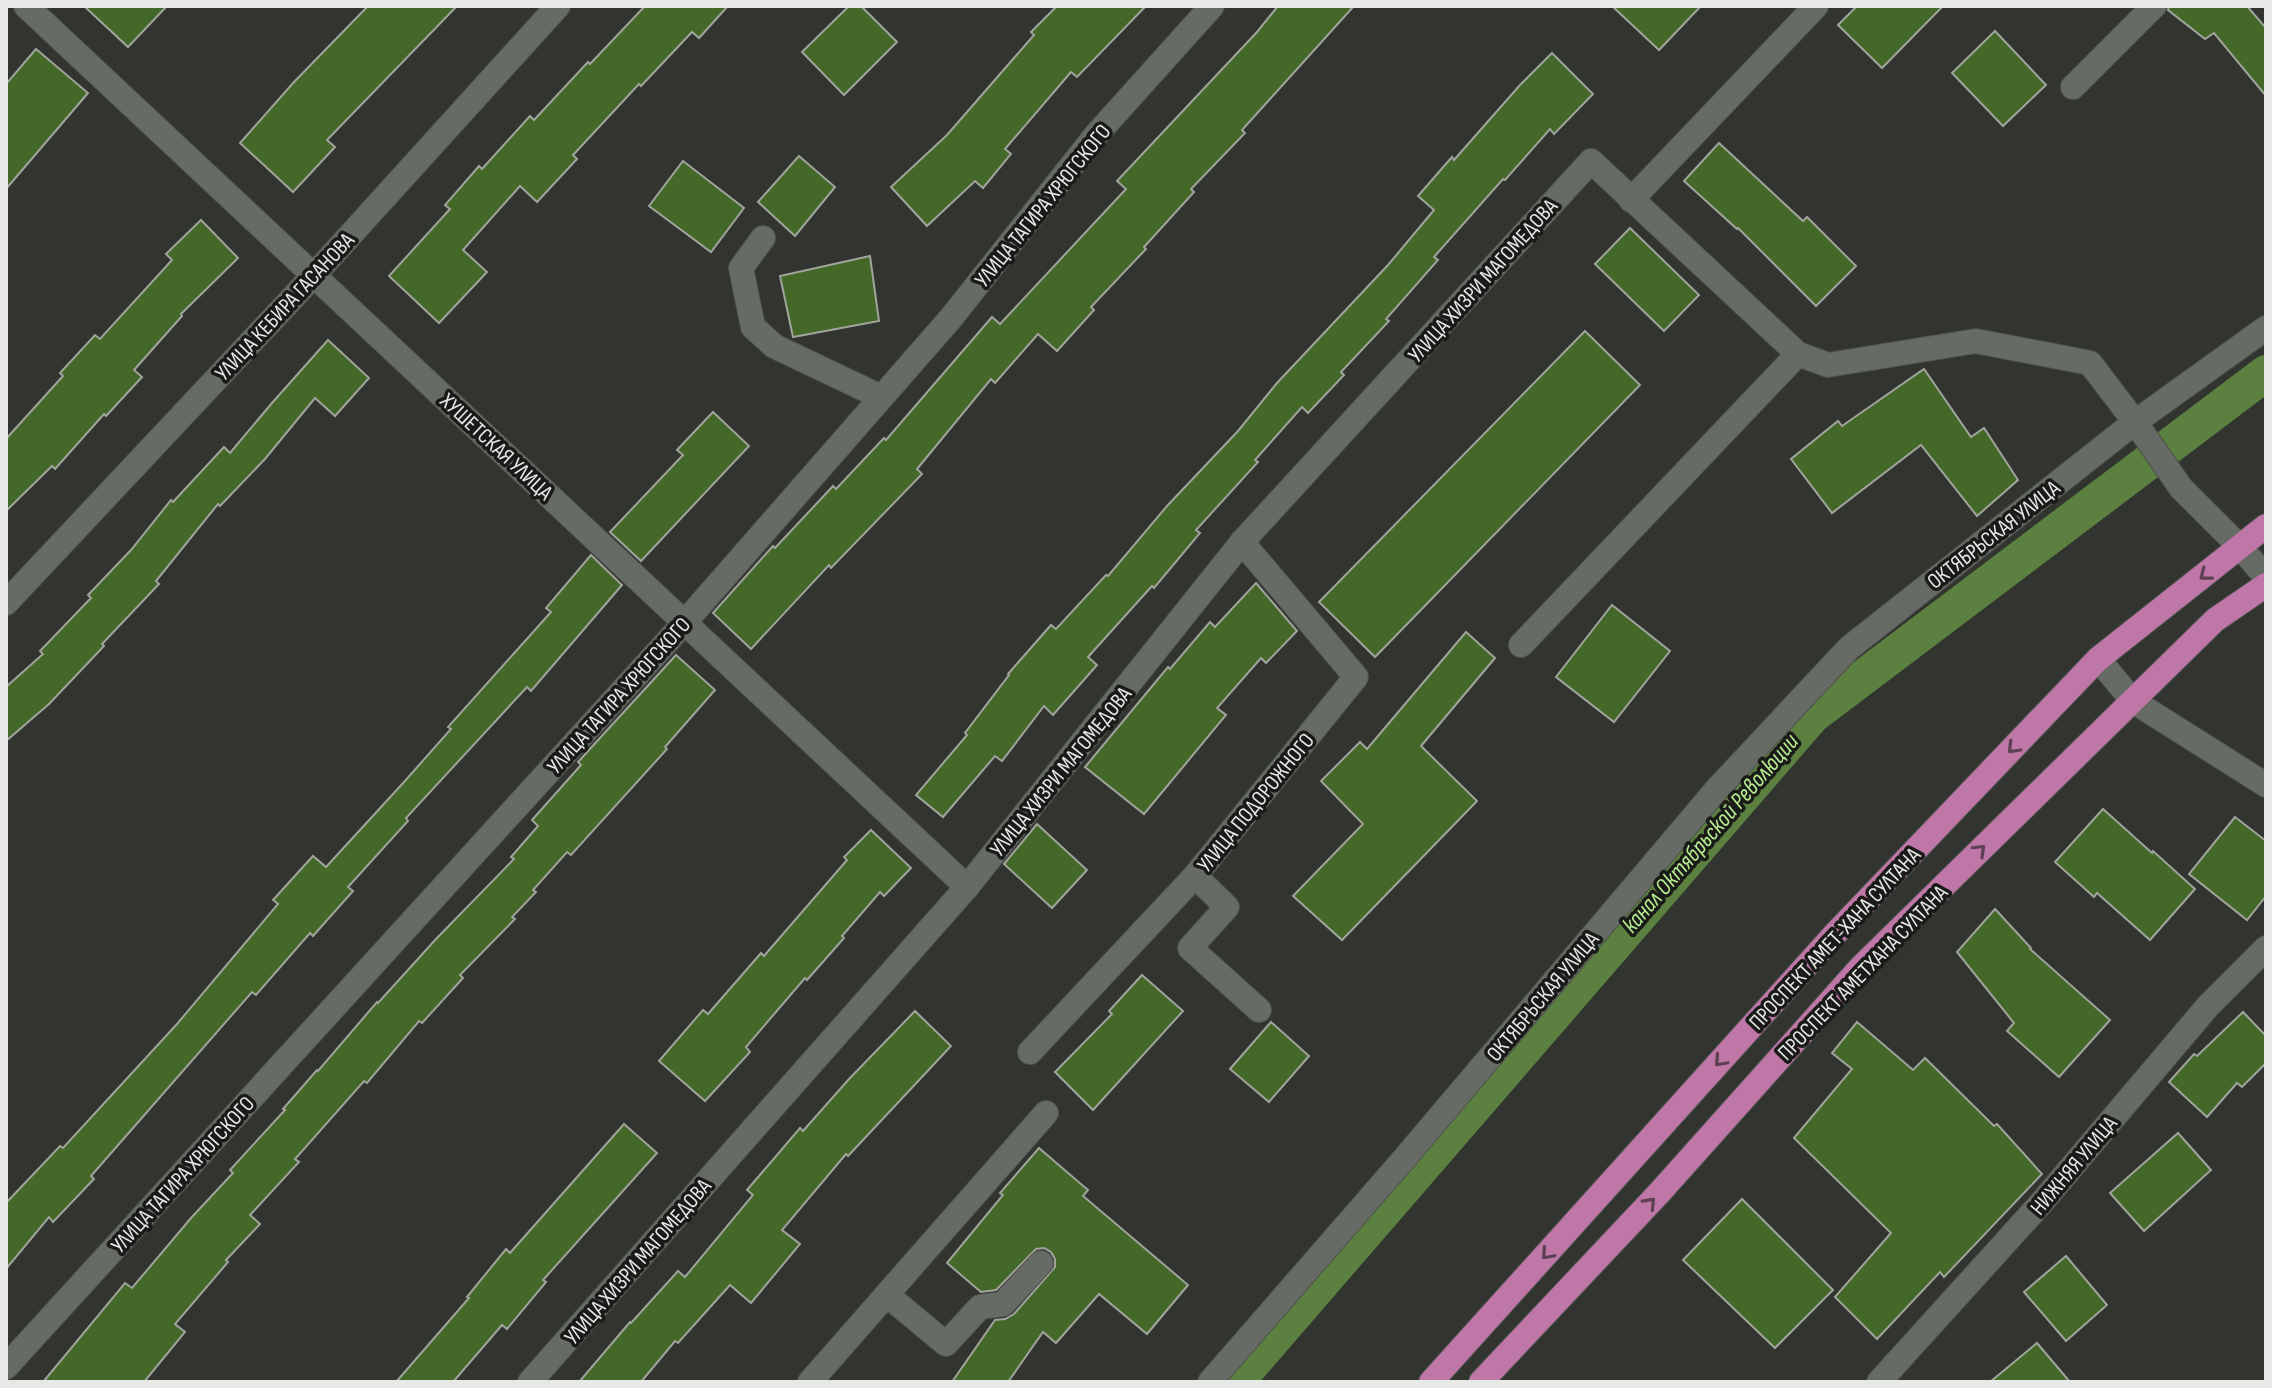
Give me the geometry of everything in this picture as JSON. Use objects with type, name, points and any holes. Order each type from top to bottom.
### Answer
[{"type":"main road","name":"ПРОСПЕКТ АМЕТ-ХАНА СУЛТАНА","points":[[1431,1382],[1834,935],[2098,659],[2266,526]]},
{"type":"main road","name":"ПРОСПЕКТ АМЕТХАНА СУЛТАНА","points":[[1481,1382],[1660,1192],[1861,967],[2215,620],[2266,585]]},
{"type":"street","name":"ХУШЕТСКАЯ УЛИЦА","points":[[26,6],[967,887]]},
{"type":"street","name":"УЛИЦА КЕБИРА ГАСАНОВА","points":[[6,603],[315,274],[558,6]]},
{"type":"street","name":"УЛИЦА ТАГИРА ХРЮГСКОГО","points":[[6,1367],[685,622],[951,318],[1096,135],[1212,6]]},
{"type":"street","points":[[1816,6],[1631,200],[1798,354],[1828,365],[1976,341],[2090,363],[2181,488],[2266,577]]},
{"type":"street","points":[[2073,87],[2154,6]]},
{"type":"street","name":"УЛИЦА ХИЗРИ МАГОМЕДОВА","points":[[530,1382],[967,887],[1242,542],[1591,161],[1631,200]]},
{"type":"street","points":[[763,238],[741,268],[753,327],[774,346],[881,397]]},
{"type":"street","name":"ОКТЯБРЬСКАЯ УЛИЦА","points":[[1210,1382],[1404,1159],[1718,788],[1849,648],[2135,422],[2266,328]]},
{"type":"street","points":[[1521,645],[1798,354]]},
{"type":"street","name":"УЛИЦА ПОДОРОЖНОГО","points":[[1030,1052],[1195,876],[1356,677],[1242,542]]},
{"type":"street","points":[[2098,659],[2133,701],[2266,785]]},
{"type":"street","points":[[1195,876],[1227,907],[1190,948],[1259,1010]]},
{"type":"street","name":"НИЖНЯЯ УЛИЦА","points":[[1879,1382],[2043,1201],[2208,1006],[2266,948]]},
{"type":"street","points":[[810,1382],[1046,1113]]},
{"type":"street","points":[[887,1295],[946,1344],[980,1307],[1003,1304],[1041,1263]]},
{"type":"building","points":[[84,6],[167,6],[128,47]]},
{"type":"building","points":[[368,6],[457,6],[327,140],[335,147],[293,192],[240,143]]},
{"type":"building","points":[[645,6],[728,6],[699,38],[692,32],[641,86],[639,84],[573,155],[577,159],[537,202],[520,186],[463,250],[487,272],[439,323],[389,276],[450,209],[445,205],[479,166],[482,169],[530,116],[534,120]]},
{"type":"building","points":[[849,6],[861,6],[897,42],[844,95],[802,52]]},
{"type":"building","points":[[1057,6],[1146,6],[1077,77],[1071,72],[1005,149],[1011,154],[983,188],[975,181],[927,226],[891,187],[947,135],[1034,35],[1031,32]]},
{"type":"building","points":[[1278,6],[1354,6],[1242,130],[1245,133],[1191,189],[1194,192],[1091,307],[1094,310],[1057,351],[1038,334],[995,383],[991,379],[917,469],[922,474],[831,568],[829,565],[751,649],[713,613],[773,546],[775,548],[833,486],[836,489],[884,438],[886,440],[992,317],[1000,324],[1126,189],[1117,181]]},
{"type":"building","points":[[1612,6],[1701,6],[1659,50]]},
{"type":"building","points":[[1857,6],[1943,6],[1882,68],[1838,25]]},
{"type":"building","points":[[2169,6],[2247,6],[2266,28],[2266,96],[2214,33],[2205,39],[2168,10]]},
{"type":"building","points":[[1995,31],[2046,85],[2003,126],[1952,73]]},
{"type":"building","points":[[36,49],[88,93],[6,189],[6,84]]},
{"type":"building","points":[[1552,53],[1593,94],[1554,134],[1550,129],[1503,179],[1434,257],[1438,260],[1386,319],[1389,321],[1341,372],[1344,375],[1308,413],[1302,407],[1255,460],[1258,462],[1196,530],[1200,533],[1154,588],[1152,586],[1088,657],[1097,665],[1053,715],[1044,706],[1002,761],[995,756],[943,817],[916,795],[967,735],[965,733],[1008,674],[1051,625],[1056,629],[1108,576],[1277,383],[1388,265],[1434,210],[1418,196]]},
{"type":"building","points":[[1719,143],[1803,221],[1807,217],[1856,266],[1816,306],[1738,228],[1684,181]]},
{"type":"building","points":[[799,156],[835,187],[795,236],[758,202]]},
{"type":"building","points":[[683,161],[744,208],[711,252],[649,206]]},
{"type":"building","points":[[201,220],[238,258],[181,314],[134,370],[142,377],[55,469],[52,466],[6,511],[6,439],[95,335],[100,339],[172,260],[166,254]]},
{"type":"building","points":[[1630,228],[1699,295],[1664,331],[1595,264]]},
{"type":"building","points":[[870,256],[879,321],[793,337],[780,276]]},
{"type":"building","points":[[1585,331],[1640,385],[1375,657],[1319,602]]},
{"type":"building","points":[[328,340],[369,378],[335,416],[315,398],[265,459],[220,506],[218,504],[156,581],[159,584],[102,644],[104,646],[49,704],[6,741],[6,687],[43,654],[40,651],[91,598],[88,595],[131,550],[171,500],[173,502],[224,447],[230,453]]},
{"type":"building","points":[[1924,369],[1971,437],[1984,428],[2018,480],[1977,516],[1921,445],[1832,513],[1791,459],[1838,421],[1842,426]]},
{"type":"building","points":[[713,412],[749,446],[641,561],[610,532],[683,455],[677,450]]},
{"type":"building","points":[[591,555],[622,585],[531,691],[527,687],[406,818],[408,821],[348,887],[353,891],[313,936],[310,933],[256,995],[252,992],[91,1176],[94,1179],[53,1222],[49,1217],[6,1269],[6,1203],[60,1146],[63,1148],[177,1024],[278,904],[273,900],[313,856],[326,867],[404,782],[451,729],[448,727],[551,612],[546,608]]},
{"type":"building","points":[[1256,583],[1297,631],[1266,663],[1261,658],[1217,708],[1226,715],[1144,814],[1085,767],[1168,667],[1170,669],[1210,622],[1215,627]]},
{"type":"building","points":[[1612,605],[1670,651],[1614,722],[1556,677]]},
{"type":"building","points":[[1466,632],[1495,658],[1421,746],[1477,801],[1342,940],[1293,896],[1363,824],[1321,781],[1360,742],[1367,749]]},
{"type":"building","points":[[676,655],[715,690],[665,747],[667,749],[571,855],[567,852],[533,890],[536,892],[512,917],[515,919],[460,975],[463,978],[422,1023],[419,1021],[367,1083],[364,1081],[295,1159],[299,1162],[250,1215],[260,1224],[226,1260],[228,1262],[175,1324],[185,1332],[144,1382],[43,1382],[125,1283],[132,1288],[377,1002],[514,859],[511,857],[538,826],[532,820],[581,765],[578,762]]},
{"type":"building","points":[[2103,809],[2195,889],[2150,940],[2097,893],[2094,897],[2055,862]]},
{"type":"building","points":[[2235,817],[2266,841],[2266,896],[2247,920],[2189,874]]},
{"type":"building","points":[[1037,824],[1087,870],[1052,908],[1004,864]]},
{"type":"building","points":[[871,830],[911,868],[884,896],[880,892],[842,936],[844,938],[746,1047],[750,1052],[705,1101],[659,1061],[703,1010],[708,1014],[761,953],[764,956],[847,860],[844,857]]},
{"type":"building","points":[[1995,909],[2030,949],[2110,1020],[2059,1077],[2007,1031],[2014,1023],[1957,952]]},
{"type":"building","points":[[1142,975],[1183,1011],[1093,1110],[1055,1072],[1112,1014],[1109,1011]]},
{"type":"building","points":[[915,1011],[951,1046],[848,1156],[846,1154],[782,1230],[800,1244],[751,1303],[730,1285],[678,1343],[675,1341],[641,1382],[579,1382],[678,1271],[685,1277],[753,1195],[747,1190],[800,1128],[803,1131]]},
{"type":"building","points":[[2243,1012],[2266,1036],[2266,1063],[2242,1087],[2237,1083],[2207,1117],[2169,1082],[2194,1054],[2197,1056]]},
{"type":"building","points":[[1271,1022],[1309,1056],[1269,1102],[1230,1069]]},
{"type":"building","points":[[1857,1022],[1913,1070],[1925,1058],[1994,1126],[1997,1124],[2042,1174],[1944,1277],[1940,1272],[1877,1339],[1835,1297],[1891,1233],[1794,1138],[1852,1069],[1832,1053]]},
{"type":"building","points":[[624,1124],[657,1153],[543,1280],[546,1282],[507,1329],[502,1325],[453,1382],[396,1382],[469,1298],[506,1249],[510,1253]]},
{"type":"building","points":[[2178,1133],[2211,1170],[2144,1231],[2110,1193]]},
{"type":"building","points":[[1039,1148],[1088,1190],[1083,1196],[1188,1285],[1147,1334],[1099,1294],[1056,1343],[1043,1332],[1008,1382],[952,1382],[995,1320],[1014,1314],[1055,1267],[1051,1252],[1044,1248],[1036,1249],[996,1290],[981,1292],[947,1263]]},
{"type":"building","points":[[1742,1199],[1833,1290],[1775,1348],[1683,1260]]},
{"type":"building","points":[[2066,1256],[2107,1305],[2066,1341],[2024,1292]]},
{"type":"building","points":[[2037,1343],[2070,1382],[1990,1382]]},
{"type":"waterway","name":"канал Октябрьской Революции","points":[[1236,1382],[1812,716],[2266,373]]}]
